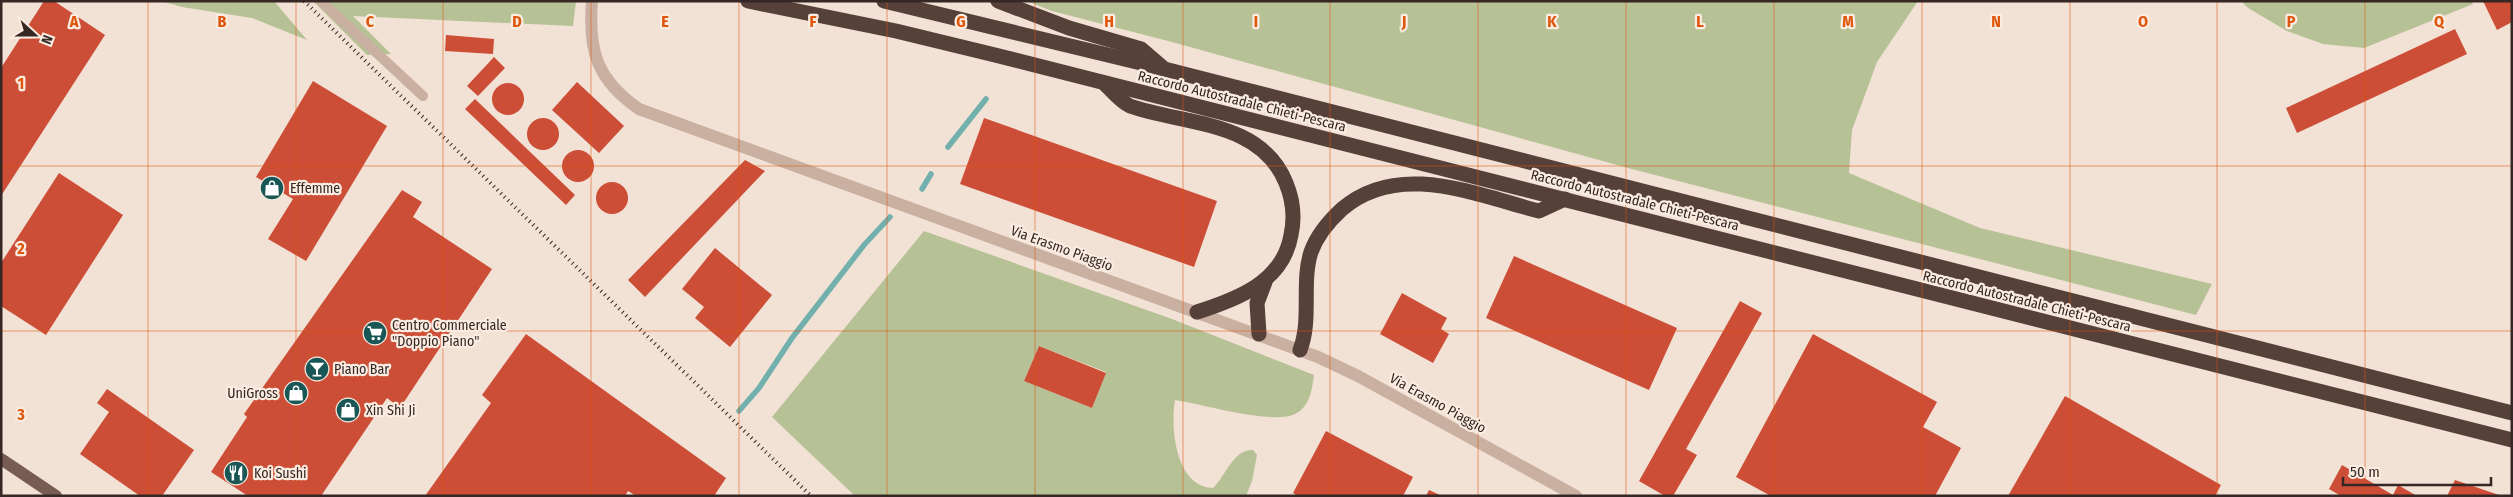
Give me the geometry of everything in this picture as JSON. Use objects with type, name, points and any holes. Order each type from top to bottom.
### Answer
[{"type":"highway","name":"Raccordo Autostradale Chieti-Pescara","points":[[748,1],[896,31],[1103,82],[2512,440]]},
{"type":"highway","name":"Raccordo Autostradale Chieti-Pescara","points":[[884,1],[1165,69],[2512,412]]},
{"type":"highway","points":[[998,1],[1069,28],[1141,48],[1165,69]]},
{"type":"highway","points":[[1103,82],[1128,105],[1222,129],[1257,146],[1271,159],[1283,175],[1290,193],[1293,225],[1288,250],[1280,265],[1265,282],[1257,303],[1259,334]]},
{"type":"highway","points":[[1300,350],[1306,321],[1307,276],[1312,251],[1326,226],[1335,216],[1358,198],[1382,188],[1415,183],[1447,187],[1539,212],[1565,199]]},
{"type":"highway","points":[[1197,312],[1228,301],[1265,282]]},
{"type":"main road","points":[[1,459],[56,496]]},
{"type":"street","name":"Via Erasmo Piaggio","points":[[592,1],[591,39],[601,71],[610,85],[639,109],[691,130],[1300,350],[1358,376],[1576,496]]},
{"type":"lane","points":[[321,1],[423,96]]},
{"type":"green space","points":[[161,1],[274,1],[307,40],[252,18],[182,7]]},
{"type":"green space","points":[[313,1],[576,1],[573,26],[353,16],[391,54],[367,55]]},
{"type":"green space","points":[[1027,1],[1918,1],[1877,62],[1852,130],[1849,173],[1980,228],[2212,284],[2196,315],[1628,168],[1172,42],[1052,11]]},
{"type":"green space","points":[[2241,1],[2472,1],[2473,4],[2364,48],[2323,44],[2287,31],[2248,8]]},
{"type":"green space","points":[[924,231],[1172,319],[1314,375],[1309,397],[1304,407],[1295,414],[1284,417],[1236,413],[1175,400],[1175,440],[1183,467],[1191,478],[1201,485],[1213,488],[1235,458],[1246,451],[1253,450],[1257,455],[1252,481],[1246,496],[855,496],[772,417]],"holes":[[[1039,346],[1106,372],[1092,408],[1024,381]]]},
{"type":"building","points":[[44,1],[54,1],[105,35],[1,196],[1,68]]},
{"type":"building","points":[[2483,1],[2512,1],[2512,22],[2497,30]]},
{"type":"building","points":[[2455,29],[2467,54],[2297,133],[2286,108]]},
{"type":"building","points":[[446,35],[494,39],[493,54],[445,51]]},
{"type":"building","points":[[494,57],[505,68],[478,96],[467,86]]},
{"type":"building","points":[[313,81],[387,126],[306,261],[268,239],[293,199],[256,177]]},
{"type":"building","points":[[577,82],[624,126],[599,153],[552,110]]},
{"type":"building","points":[[508,83],[520,87],[524,99],[520,111],[508,115],[496,111],[492,99],[496,87]]},
{"type":"building","points":[[475,99],[575,195],[566,205],[465,109]]},
{"type":"building","points":[[543,118],[555,122],[559,134],[555,146],[543,150],[531,146],[527,134],[531,122]]},
{"type":"building","points":[[984,118],[1217,201],[1194,267],[960,184]]},
{"type":"building","points":[[578,150],[590,154],[594,166],[590,178],[578,182],[566,178],[562,166],[566,154]]},
{"type":"building","points":[[745,160],[765,171],[645,297],[628,280]]},
{"type":"building","points":[[59,173],[123,215],[46,335],[1,306],[1,263]]},
{"type":"building","points":[[612,182],[624,186],[628,198],[624,210],[612,214],[600,210],[596,198],[600,186]]},
{"type":"building","name":"Centro Commerciale \"Doppio Piano\"","points":[[402,190],[422,202],[413,217],[492,269],[400,408],[387,398],[321,496],[248,496],[211,472],[247,417],[244,414]]},
{"type":"building","points":[[715,248],[772,295],[730,347],[695,318],[704,307],[682,289]]},
{"type":"building","points":[[1514,256],[1677,328],[1649,390],[1486,318]]},
{"type":"building","points":[[1402,293],[1447,318],[1441,329],[1449,334],[1433,363],[1380,334]]},
{"type":"building","points":[[1740,301],[1762,313],[1686,449],[1697,455],[1673,496],[1665,496],[1639,481]]},
{"type":"building","points":[[526,334],[726,478],[714,496],[636,496],[628,491],[625,496],[425,496],[491,403],[482,395]]},
{"type":"building","points":[[1813,334],[1937,402],[1923,427],[1961,448],[1935,496],[1771,496],[1736,477]]},
{"type":"building","points":[[1039,346],[1106,373],[1092,408],[1024,381]]},
{"type":"building","points":[[107,389],[194,450],[162,496],[140,496],[80,454],[109,412],[97,403]]},
{"type":"building","points":[[2065,396],[2221,485],[2215,496],[2008,496]]},
{"type":"building","points":[[1326,431],[1413,477],[1403,496],[1298,496],[1293,493]]},
{"type":"building","points":[[2342,465],[2393,495],[2398,485],[2417,496],[2341,496],[2329,489]]},
{"type":"building","points":[[2455,480],[2499,495],[2499,496],[2447,496]]},
{"type":"building","points":[[1429,490],[1442,496],[1426,496]]},
{"type":"waterway","points":[[948,147],[986,99]]},
{"type":"waterway","points":[[922,189],[931,174]]},
{"type":"waterway","points":[[739,411],[759,388],[792,338],[864,245],[890,217]]},
{"type":"railway","points":[[304,1],[811,496]]},
{"type":"place","name":"Effemme","points":[[272,188]]},
{"type":"place","name":"Centro Commerciale \"Doppio Piano\"","points":[[375,333]]},
{"type":"place","name":"Piano Bar","points":[[317,369]]},
{"type":"place","name":"UniGross","points":[[296,393]]},
{"type":"place","name":"Xin Shi Ji","points":[[348,410]]},
{"type":"place","name":"Koi Sushi","points":[[236,473]]}]
